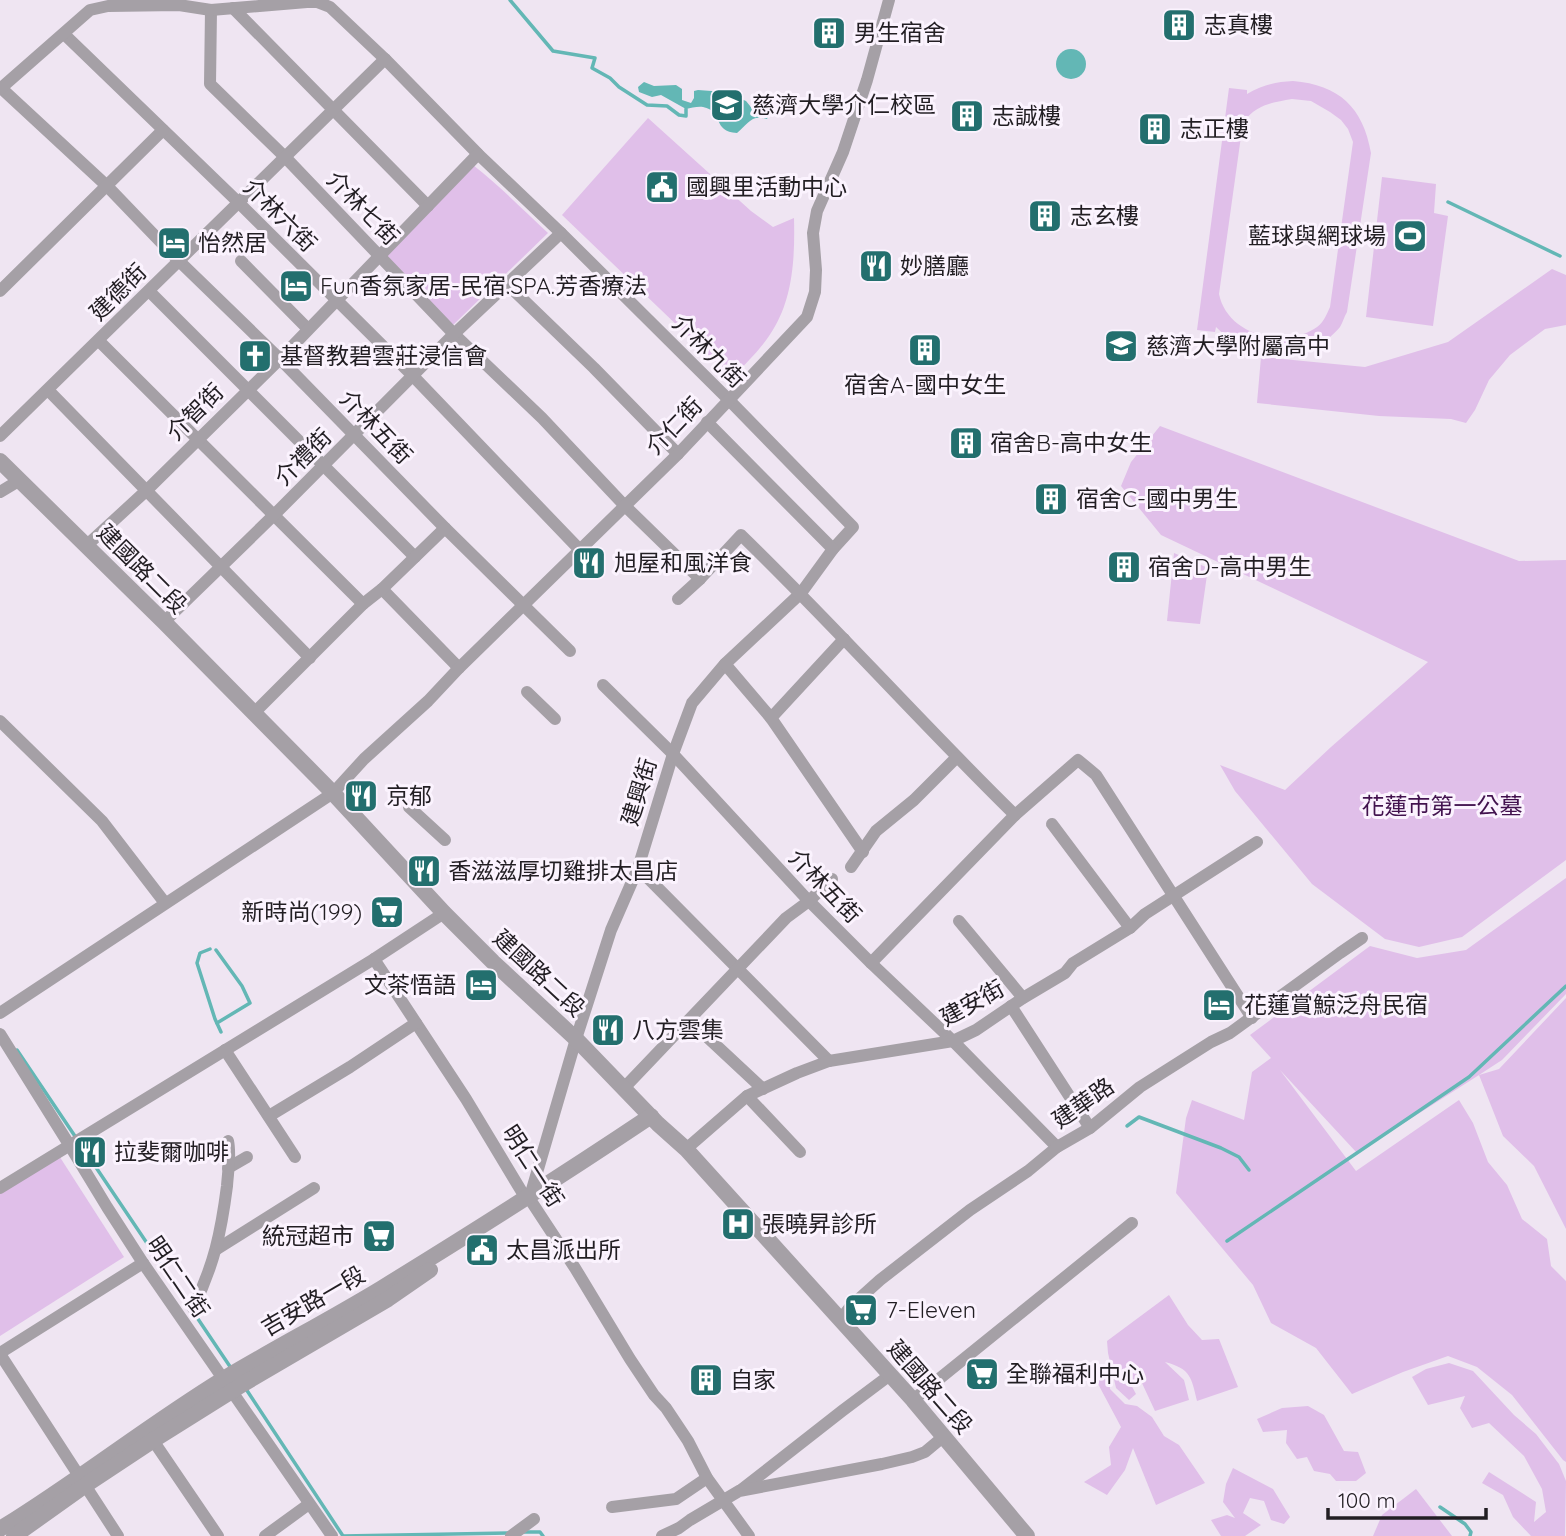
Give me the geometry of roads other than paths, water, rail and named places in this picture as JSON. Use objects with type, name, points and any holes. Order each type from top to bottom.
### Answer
[{"type":"street","name":"介仁街","points":[[0,1013],[333,793],[364,759],[428,701],[678,454],[807,317],[815,292],[813,233],[817,211],[843,152],[867,80],[889,0]]},
{"type":"street","name":"介林九街","points":[[0,89],[90,10],[108,6],[179,5],[211,10],[317,2],[330,7],[728,399],[853,527],[801,593]]},
{"type":"street","points":[[233,8],[428,206]]},
{"type":"street","name":"介林七街","points":[[211,10],[210,83],[285,157],[454,334],[542,418],[624,505],[700,579]]},
{"type":"street","name":"介林六街","points":[[64,34],[413,376],[580,550]]},
{"type":"street","name":"建德街","points":[[0,436],[384,59]]},
{"type":"street","name":"介林五街","points":[[0,89],[107,186],[444,528],[570,651]]},
{"type":"street","points":[[0,291],[163,130]]},
{"type":"street","name":"介智街","points":[[86,546],[147,490],[337,301],[478,154]]},
{"type":"street","name":"介禮街","points":[[164,622],[454,334],[561,233]]},
{"type":"street","points":[[241,261],[307,328]]},
{"type":"street","points":[[508,285],[678,454]]},
{"type":"street","points":[[149,290],[415,557]]},
{"type":"street","points":[[99,341],[363,604]]},
{"type":"street","points":[[48,390],[310,658]]},
{"type":"street","points":[[707,422],[834,549]]},
{"type":"street","name":"建國路二段","points":[[0,461],[333,793],[444,913],[686,1149],[913,1400],[1027,1536]]},
{"type":"street","points":[[0,492],[20,480]]},
{"type":"street","points":[[253,714],[444,528]]},
{"type":"street","points":[[678,600],[741,535],[801,593],[956,758],[1015,815]]},
{"type":"street","points":[[382,589],[459,668]]},
{"type":"street","name":"建興街","points":[[529,1197],[611,930],[638,868],[673,754],[692,703],[725,664],[801,593]]},
{"type":"street","points":[[771,718],[844,639]]},
{"type":"street","points":[[725,664],[771,718],[863,852]]},
{"type":"street","name":"介林五街","points":[[603,685],[673,754],[809,901],[953,1041],[1056,1147]]},
{"type":"street","points":[[527,692],[555,719]]},
{"type":"street","points":[[0,721],[102,821],[165,903]]},
{"type":"street","points":[[851,867],[876,831],[914,800],[956,758]]},
{"type":"street","points":[[871,963],[1015,815],[1078,760],[1096,775],[1252,1018]]},
{"type":"street","points":[[409,807],[445,840]]},
{"type":"street","points":[[1052,824],[1130,928]]},
{"type":"street","name":"建安街","points":[[686,1149],[747,1096],[797,1073],[829,1061],[953,1041],[978,1029],[1065,973],[1073,963],[1130,928],[1145,914],[1257,842]]},
{"type":"street","points":[[638,868],[829,1061]]},
{"type":"street","points":[[624,1088],[786,918],[832,879]]},
{"type":"street","points":[[0,1188],[374,959],[444,913]]},
{"type":"street","points":[[959,921],[1023,998]]},
{"type":"street","name":"建華路","points":[[841,1319],[850,1307],[880,1280],[970,1210],[1028,1171],[1056,1147],[1090,1128],[1140,1087],[1252,1018],[1362,938]]},
{"type":"street","name":"明仁一街","points":[[374,959],[575,1268],[630,1359],[688,1441],[707,1478],[749,1536]]},
{"type":"street","points":[[1011,1006],[1090,1128]]},
{"type":"street","points":[[689,1020],[763,1089]]},
{"type":"street","points":[[269,1116],[416,1023]]},
{"type":"street","name":"明仁二街","points":[[0,1034],[143,1263],[332,1536]]},
{"type":"street","points":[[225,1050],[295,1157]]},
{"type":"street","points":[[747,1096],[800,1152]]},
{"type":"street","name":"吉安路一段","points":[[7,1531],[149,1435],[655,1120]]},
{"type":"street","points":[[193,1308],[217,1249],[229,1168],[228,1141]]},
{"type":"street","points":[[229,1168],[247,1157]]},
{"type":"street","points":[[217,1249],[314,1188]]},
{"type":"street","points":[[913,1400],[1132,1223]]},
{"type":"street","points":[[118,1536],[0,1353],[143,1263]]},
{"type":"street","points":[[662,1536],[739,1491],[890,1375]]},
{"type":"street","points":[[149,1435],[218,1536]]},
{"type":"street","points":[[739,1491],[912,1457],[925,1452],[943,1437]]},
{"type":"street","points":[[612,1507],[676,1499],[707,1478]]},
{"type":"street","points":[[265,1536],[309,1504]]},
{"type":"street","points":[[511,1536],[534,1519]]},
{"type":"waterway","points":[[510,0],[553,51],[595,58],[592,68],[647,105],[667,106],[679,115],[686,116],[686,109]]},
{"type":"waterway","points":[[1448,202],[1560,256]]},
{"type":"waterway","points":[[210,949],[200,953],[197,963],[221,1032]]},
{"type":"waterway","points":[[216,950],[242,986],[250,1003],[217,1023]]},
{"type":"waterway","points":[[1227,1241],[1469,1077],[1566,986]]},
{"type":"waterway","points":[[17,1050],[231,1368]]},
{"type":"waterway","points":[[1127,1126],[1139,1117],[1221,1148],[1239,1157],[1249,1170]]},
{"type":"waterway","points":[[246,1389],[343,1536]]},
{"type":"waterway","points":[[1440,1507],[1465,1524],[1471,1532],[1470,1536]]},
{"type":"waterway","points":[[523,1532],[540,1532],[543,1536]]},
{"type":"waterway","points":[[343,1536],[508,1533]]},
{"type":"place","name":"志真樓","points":[[1179,25]]},
{"type":"place","name":"男生宿舍","points":[[829,33]]},
{"type":"place","name":"慈濟大學介仁校區","points":[[727,105]]},
{"type":"place","name":"志誠樓","points":[[967,116]]},
{"type":"place","name":"志正樓","points":[[1155,129]]},
{"type":"place","name":"國興里活動中心","points":[[662,187]]},
{"type":"place","name":"志玄樓","points":[[1045,216]]},
{"type":"place","name":"藍球與網球場","points":[[1410,236]]},
{"type":"place","name":"怡然居","points":[[174,243]]},
{"type":"place","name":"妙膳廳","points":[[876,266]]},
{"type":"place","name":"Fun香氛家居-民宿.SPA.芳香療法","points":[[296,286]]},
{"type":"place","name":"慈濟大學附屬高中","points":[[1121,346]]},
{"type":"place","name":"宿舍A-國中女生","points":[[925,350]]},
{"type":"place","name":"基督教碧雲莊浸信會","points":[[255,356]]},
{"type":"place","name":"宿舍B-高中女生","points":[[966,443]]},
{"type":"place","name":"宿舍C-國中男生","points":[[1051,499]]},
{"type":"place","name":"旭屋和風洋食","points":[[589,563]]},
{"type":"place","name":"宿舍D-高中男生","points":[[1124,567]]},
{"type":"place","name":"京郁","points":[[361,796]]},
{"type":"place","name":"香滋滋厚切雞排太昌店","points":[[424,871]]},
{"type":"place","name":"新時尚(199)","points":[[387,912]]},
{"type":"place","name":"文茶悟語","points":[[481,985]]},
{"type":"place","name":"花蓮賞鯨泛舟民宿","points":[[1219,1005]]},
{"type":"place","name":"八方雲集","points":[[608,1030]]},
{"type":"place","name":"拉斐爾咖啡","points":[[90,1152]]},
{"type":"place","name":"張曉昇診所","points":[[738,1224]]},
{"type":"place","name":"統冠超市","points":[[379,1236]]},
{"type":"place","name":"太昌派出所","points":[[482,1250]]},
{"type":"place","name":"7-Eleven","points":[[861,1310]]},
{"type":"place","name":"全聯福利中心","points":[[982,1374]]},
{"type":"place","name":"自家","points":[[706,1380]]},
{"type":"park label","name":"花蓮市第一公墓","points":[[1442,806]]}]
